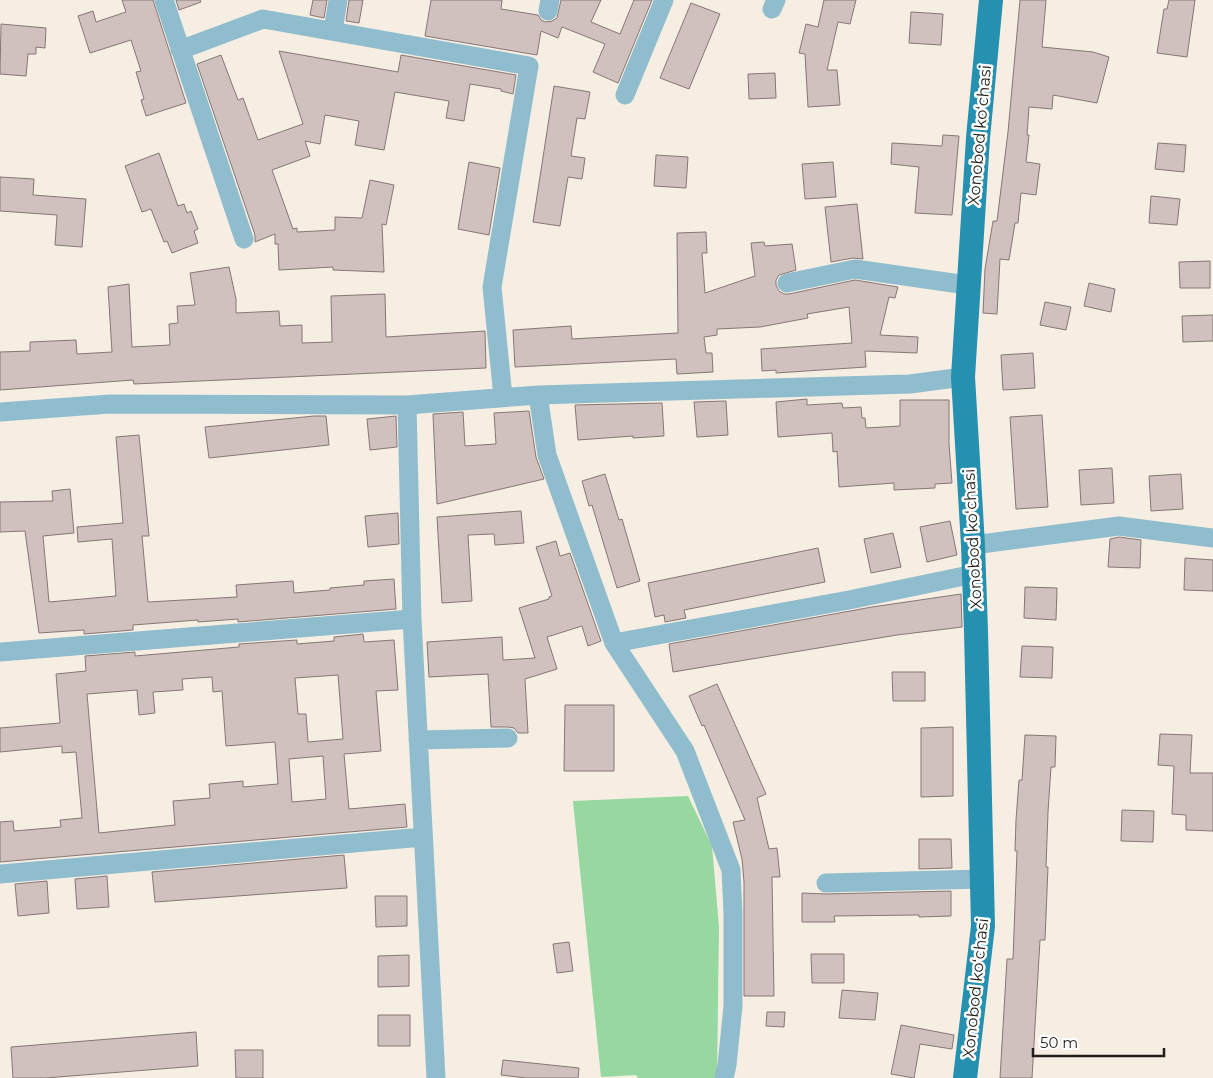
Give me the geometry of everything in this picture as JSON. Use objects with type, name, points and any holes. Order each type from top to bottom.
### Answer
[{"type":"main road","name":"Xonobod koʻchasi","points":[[965,1078],[983,926],[973,545],[962,377],[967,285],[990,0]]},
{"type":"street","points":[[164,0],[244,239]]},
{"type":"street","points":[[333,31],[338,0]]},
{"type":"street","points":[[625,95],[664,0]]},
{"type":"street","points":[[180,50],[263,19],[529,66],[492,287],[503,397]]},
{"type":"street","points":[[787,283],[855,269],[967,285]]},
{"type":"street","points":[[0,412],[110,404],[407,405],[503,397],[910,384],[962,377]]},
{"type":"street","points":[[538,396],[547,455],[614,643],[685,751],[731,870],[733,1006],[724,1078]]},
{"type":"street","points":[[407,405],[412,619],[436,1078]]},
{"type":"street","points":[[973,545],[1119,526],[1213,538]]},
{"type":"street","points":[[614,643],[849,600],[974,574]]},
{"type":"street","points":[[0,652],[412,619]]},
{"type":"street","points":[[418,740],[508,738]]},
{"type":"street","points":[[0,874],[423,837]]},
{"type":"street","points":[[826,883],[982,879]]},
{"type":"green space","points":[[688,796],[712,846],[719,927],[717,1078],[638,1078],[636,1075],[601,1077],[573,801]]},
{"type":"building","points":[[122,0],[153,0],[186,103],[146,116],[141,100],[144,99],[136,72],[141,71],[131,40],[90,53],[78,16],[93,11],[96,22],[126,12]]},
{"type":"building","points":[[176,0],[200,0],[201,2],[179,10]]},
{"type":"building","points":[[313,0],[327,0],[324,18],[310,15]]},
{"type":"building","points":[[349,0],[363,0],[359,23],[346,21]]},
{"type":"building","points":[[431,0],[502,0],[501,9],[538,15],[541,20],[546,22],[557,18],[561,0],[601,0],[591,22],[620,34],[634,0],[652,0],[618,83],[593,72],[605,44],[562,27],[558,38],[541,31],[537,55],[425,36]]},
{"type":"building","points":[[824,0],[856,0],[850,24],[838,22],[827,70],[837,70],[840,105],[808,107],[805,54],[799,53],[806,24],[818,27]]},
{"type":"building","points":[[1020,0],[1046,0],[1042,47],[1093,52],[1109,57],[1097,103],[1053,95],[1052,109],[1029,107],[1027,135],[1029,135],[1026,162],[1040,164],[1036,195],[1021,193],[1018,223],[1015,223],[1009,260],[1000,259],[997,314],[983,313],[985,269],[993,221],[997,221],[1008,132]]},
{"type":"building","points":[[1169,0],[1195,0],[1187,57],[1157,53],[1164,9],[1167,9]]},
{"type":"building","points":[[691,3],[720,14],[689,89],[660,78]]},
{"type":"building","points":[[911,12],[943,14],[941,45],[909,43]]},
{"type":"building","points":[[1,24],[46,28],[45,48],[36,47],[36,54],[28,54],[26,76],[0,74]]},
{"type":"building","points":[[279,51],[398,72],[401,55],[516,75],[513,94],[501,91],[501,89],[470,84],[464,121],[446,118],[449,101],[395,92],[384,150],[355,145],[359,121],[325,115],[320,144],[305,141],[310,156],[272,170],[293,229],[297,228],[297,232],[335,230],[335,217],[362,218],[370,180],[394,185],[386,225],[382,224],[384,272],[333,270],[333,267],[279,270],[278,244],[275,244],[275,234],[255,242],[255,235],[197,64],[221,55],[238,100],[243,98],[258,140],[303,124]]},
{"type":"building","points":[[775,73],[776,98],[749,99],[748,74]]},
{"type":"building","points":[[554,86],[590,92],[585,119],[577,118],[571,156],[585,158],[582,179],[568,177],[560,226],[533,222]]},
{"type":"building","points":[[943,135],[959,136],[952,215],[915,213],[919,167],[891,164],[892,143],[942,146]]},
{"type":"building","points":[[1158,143],[1186,145],[1184,172],[1155,169]]},
{"type":"building","points":[[159,153],[178,206],[184,204],[187,213],[191,211],[198,229],[194,231],[198,243],[172,253],[167,241],[164,242],[151,209],[142,212],[125,166]]},
{"type":"building","points":[[656,155],[688,157],[686,188],[654,186]]},
{"type":"building","points":[[469,162],[500,168],[489,235],[458,229]]},
{"type":"building","points":[[833,162],[836,197],[805,199],[802,164]]},
{"type":"building","points":[[0,177],[34,179],[33,195],[86,199],[82,247],[55,245],[57,215],[0,211]]},
{"type":"building","points":[[1151,196],[1180,199],[1177,225],[1149,223]]},
{"type":"building","points":[[857,204],[863,259],[853,258],[831,262],[825,207]]},
{"type":"building","points":[[706,232],[707,253],[702,253],[705,293],[755,276],[751,243],[764,242],[765,246],[792,244],[796,270],[779,275],[776,285],[779,291],[789,294],[855,280],[898,287],[895,298],[889,297],[880,335],[918,337],[917,353],[865,351],[866,367],[776,373],[776,370],[762,371],[761,349],[852,343],[849,307],[807,314],[808,318],[760,327],[717,329],[717,335],[704,337],[706,353],[712,353],[713,372],[677,374],[676,359],[515,367],[513,330],[571,326],[572,339],[678,333],[677,233]]},
{"type":"building","points":[[1210,261],[1210,288],[1180,288],[1179,262]]},
{"type":"building","points":[[229,267],[236,299],[236,313],[279,311],[280,326],[302,325],[302,343],[332,342],[331,296],[385,294],[386,337],[485,331],[486,368],[134,384],[133,380],[0,390],[0,352],[30,351],[30,342],[76,340],[77,354],[112,352],[108,287],[129,284],[132,347],[170,345],[169,324],[178,323],[177,306],[195,305],[190,273]]},
{"type":"building","points":[[1089,283],[1115,289],[1111,312],[1084,306]]},
{"type":"building","points":[[1045,302],[1071,307],[1066,330],[1040,325]]},
{"type":"building","points":[[1213,315],[1213,341],[1183,342],[1182,316]]},
{"type":"building","points":[[1033,353],[1035,388],[1003,390],[1001,355]]},
{"type":"building","points":[[807,399],[807,405],[842,403],[843,408],[861,407],[862,418],[865,418],[866,428],[900,426],[900,400],[949,400],[949,444],[952,483],[935,484],[935,488],[894,490],[894,483],[839,487],[837,451],[833,452],[832,433],[778,437],[776,402]]},
{"type":"building","points":[[726,401],[728,435],[697,437],[694,402]]},
{"type":"building","points":[[662,403],[664,436],[578,440],[575,405]]},
{"type":"building","points":[[529,411],[536,457],[544,479],[437,504],[433,414],[463,412],[465,446],[496,444],[494,413]]},
{"type":"building","points":[[1042,415],[1048,507],[1016,509],[1010,417]]},
{"type":"building","points":[[326,416],[329,445],[209,458],[205,427]]},
{"type":"building","points":[[396,416],[397,447],[370,450],[367,419]]},
{"type":"building","points":[[139,435],[149,536],[142,536],[148,602],[237,597],[236,585],[293,581],[294,593],[364,585],[364,581],[394,579],[396,609],[238,622],[238,619],[198,622],[198,620],[133,625],[133,630],[84,634],[84,630],[39,633],[25,531],[0,532],[0,502],[53,501],[52,491],[70,489],[74,533],[43,536],[49,602],[116,596],[112,539],[78,542],[77,527],[123,523],[116,437]]},
{"type":"building","points":[[1112,468],[1114,503],[1081,505],[1079,470]]},
{"type":"building","points":[[605,474],[619,520],[622,519],[640,581],[617,588],[592,505],[589,506],[582,481]]},
{"type":"building","points":[[1181,474],[1183,509],[1151,511],[1149,476]]},
{"type":"building","points":[[521,511],[524,543],[495,545],[494,534],[468,535],[472,601],[442,603],[437,517]]},
{"type":"building","points":[[398,513],[399,544],[368,547],[365,516]]},
{"type":"building","points":[[950,521],[957,555],[927,562],[920,527]]},
{"type":"building","points":[[893,533],[901,567],[871,573],[864,539]]},
{"type":"building","points":[[1119,537],[1141,540],[1140,568],[1108,567],[1110,539]]},
{"type":"building","points":[[556,541],[560,556],[570,553],[601,641],[588,646],[582,626],[547,637],[557,669],[525,679],[528,733],[518,733],[514,728],[508,727],[491,727],[488,674],[429,677],[427,642],[502,637],[503,660],[535,658],[519,608],[549,599],[552,596],[536,547]]},
{"type":"building","points":[[818,548],[825,582],[684,610],[686,618],[665,622],[664,615],[655,617],[648,583]]},
{"type":"building","points":[[1185,558],[1213,560],[1213,591],[1184,590]]},
{"type":"building","points":[[1025,587],[1057,588],[1056,620],[1024,618]]},
{"type":"building","points":[[961,594],[962,627],[897,635],[673,672],[669,644],[872,607]]},
{"type":"building","points":[[363,634],[364,642],[394,640],[398,690],[376,691],[381,751],[344,754],[349,809],[405,804],[407,827],[0,862],[0,822],[13,821],[14,831],[61,827],[60,820],[82,818],[76,752],[62,753],[62,746],[0,752],[0,728],[60,723],[56,674],[86,671],[85,656],[135,652],[135,656],[239,647],[239,644],[297,640],[297,644],[334,641],[334,637]],"holes":[[[338,675],[343,739],[308,742],[306,714],[298,714],[295,678]],[[212,677],[213,692],[222,691],[226,746],[275,742],[278,784],[243,787],[243,781],[209,784],[210,798],[173,801],[175,825],[99,833],[87,694],[137,690],[139,715],[155,713],[153,692],[183,690],[182,679]],[[323,756],[326,799],[292,802],[289,759]]]},
{"type":"building","points":[[1022,646],[1053,647],[1052,678],[1020,677]]},
{"type":"building","points":[[892,672],[925,672],[925,701],[893,701]]},
{"type":"building","points":[[717,684],[766,794],[757,798],[769,849],[777,848],[780,877],[772,877],[774,996],[744,996],[744,882],[742,859],[733,822],[745,820],[704,725],[702,726],[689,696]]},
{"type":"building","points":[[565,705],[614,705],[614,771],[564,771]]},
{"type":"building","points":[[953,727],[953,796],[921,797],[921,728]]},
{"type":"building","points":[[1160,734],[1192,735],[1190,773],[1213,773],[1213,831],[1186,830],[1186,815],[1172,814],[1174,766],[1158,765]]},
{"type":"building","points":[[1025,735],[1056,736],[1055,767],[1051,767],[1048,812],[1045,940],[1040,940],[1032,1078],[1000,1078],[1007,959],[1013,959],[1017,851],[1015,851],[1016,820],[1019,780],[1022,780]]},
{"type":"building","points":[[1122,810],[1154,811],[1153,842],[1121,841]]},
{"type":"building","points":[[919,839],[951,839],[952,868],[919,869]]},
{"type":"building","points":[[344,855],[347,888],[155,902],[152,872]]},
{"type":"building","points":[[107,876],[109,907],[77,909],[75,879]]},
{"type":"building","points":[[47,881],[49,913],[18,916],[15,884]]},
{"type":"building","points":[[951,891],[951,916],[834,916],[835,922],[802,922],[802,893]]},
{"type":"building","points":[[375,896],[407,896],[407,926],[376,927]]},
{"type":"building","points":[[569,942],[573,971],[557,973],[553,944]]},
{"type":"building","points":[[811,954],[844,954],[844,983],[812,983]]},
{"type":"building","points":[[409,955],[409,986],[378,987],[378,956]]},
{"type":"building","points":[[842,990],[878,993],[875,1020],[839,1018]]},
{"type":"building","points":[[767,1012],[785,1012],[784,1027],[766,1026]]},
{"type":"building","points":[[378,1015],[410,1015],[410,1046],[378,1046]]},
{"type":"building","points":[[901,1025],[954,1035],[952,1049],[920,1044],[914,1078],[891,1074]]},
{"type":"building","points":[[196,1032],[198,1066],[45,1078],[13,1078],[11,1047]]},
{"type":"building","points":[[235,1050],[263,1050],[263,1078],[236,1078]]},
{"type":"building","points":[[503,1060],[579,1068],[578,1078],[526,1078],[501,1075]]}]
